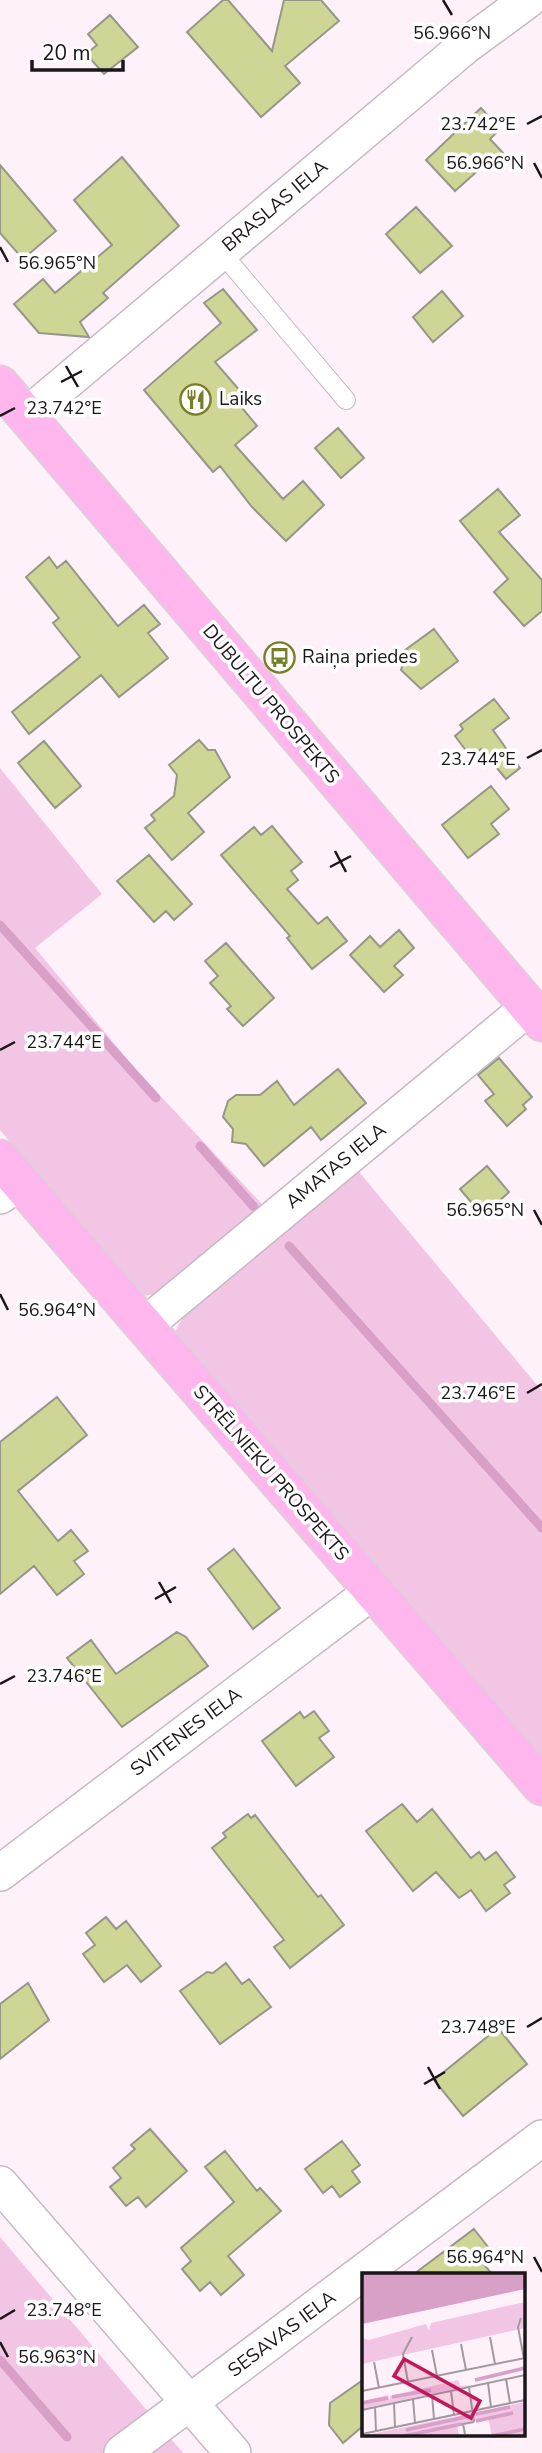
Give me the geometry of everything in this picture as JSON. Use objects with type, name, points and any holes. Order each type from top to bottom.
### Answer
[{"type":"main road","name":"DUBULTU PROSPEKTS","points":[[0,385],[536,1015]]},
{"type":"main road","name":"STRĒLNIEKU PROSPEKTS","points":[[7,1179],[144,1326],[542,1786]]},
{"type":"street","name":"BRASLAS IELA","points":[[26,416],[464,47],[528,0]]},
{"type":"street","name":"AMATAS IELA","points":[[144,1326],[536,1015]]},
{"type":"street","name":"SVITENES IELA","points":[[0,1873],[373,1591]]},
{"type":"street","name":"SESAVAS IELA","points":[[363,2273],[542,2138]]},
{"type":"street","points":[[0,2184],[233,2453]]},
{"type":"street","name":"SESAVAS IELA","points":[[122,2453],[362,2274]]},
{"type":"lane","points":[[221,252],[346,400]]},
{"type":"shaded area","points":[[0,768],[102,894],[35,948],[137,1071],[261,1203],[261,1214],[160,1294],[139,1296],[0,1130]]},
{"type":"shaded area","points":[[359,1172],[542,1391],[542,1762],[175,1333],[203,1295],[228,1272]]},
{"type":"shaded area","points":[[0,2237],[183,2453],[0,2453]]},
{"type":"building","points":[[223,0],[228,0],[272,51],[284,0],[321,0],[339,21],[285,66],[300,83],[261,117],[187,32]]},
{"type":"building","points":[[110,15],[138,47],[104,74],[86,54],[97,45],[88,34]]},
{"type":"building","points":[[481,108],[500,129],[490,139],[503,153],[486,168],[483,166],[455,191],[426,160]]},
{"type":"building","points":[[122,157],[179,226],[103,293],[108,298],[80,322],[89,337],[39,333],[14,304],[43,279],[55,293],[112,245],[74,200]]},
{"type":"building","points":[[0,165],[56,231],[23,259],[0,233]]},
{"type":"building","points":[[416,207],[452,246],[420,273],[386,234]]},
{"type":"building","points":[[223,289],[257,330],[215,362],[241,392],[234,398],[257,426],[235,445],[283,499],[303,481],[324,505],[286,541],[252,507],[220,466],[213,472],[144,390],[221,323],[204,303]]},
{"type":"building","points":[[442,291],[463,316],[433,342],[413,317]]},
{"type":"building","points":[[338,428],[364,458],[341,478],[315,448]]},
{"type":"building","points":[[498,489],[520,515],[499,532],[542,580],[542,611],[524,626],[494,592],[508,579],[460,521]]},
{"type":"building","points":[[49,557],[57,568],[66,561],[118,626],[144,605],[160,624],[148,633],[168,658],[119,697],[101,675],[29,734],[12,712],[80,657],[53,623],[59,618],[26,577]]},
{"type":"building","points":[[434,629],[458,661],[421,689],[401,670],[403,664],[397,656]]},
{"type":"building","points":[[494,699],[509,718],[493,730],[520,768],[506,779],[481,749],[471,757],[455,736],[463,729],[460,725]]},
{"type":"building","points":[[199,740],[208,750],[215,750],[230,777],[188,813],[204,832],[172,860],[145,828],[155,820],[151,815],[174,796],[177,775],[169,765]]},
{"type":"building","points":[[44,741],[81,786],[55,808],[18,763]]},
{"type":"building","points":[[491,786],[509,809],[491,824],[499,834],[468,858],[442,825]]},
{"type":"building","points":[[272,826],[302,862],[291,871],[298,880],[287,889],[318,924],[327,917],[347,941],[312,969],[287,938],[290,936],[221,855],[254,827],[261,835]]},
{"type":"building","points":[[149,855],[192,904],[174,920],[166,911],[154,922],[117,881]]},
{"type":"building","points":[[399,930],[414,948],[394,966],[403,975],[384,992],[350,955],[370,936],[380,947]]},
{"type":"building","points":[[226,943],[274,998],[243,1026],[227,1009],[231,1006],[210,983],[218,976],[205,961]]},
{"type":"building","points":[[499,1058],[532,1097],[523,1105],[526,1109],[507,1126],[485,1101],[494,1094],[478,1075]]},
{"type":"building","points":[[338,1069],[366,1103],[321,1140],[311,1127],[264,1166],[246,1144],[232,1142],[233,1129],[223,1117],[228,1101],[236,1095],[260,1095],[277,1081],[294,1105]]},
{"type":"building","points":[[487,1166],[509,1192],[483,1216],[460,1189]]},
{"type":"building","points":[[57,1397],[87,1435],[18,1491],[58,1541],[71,1530],[88,1551],[74,1561],[84,1574],[57,1595],[34,1566],[0,1594],[0,1442]]},
{"type":"building","points":[[234,1549],[280,1608],[253,1629],[208,1569]]},
{"type":"building","points":[[177,1632],[186,1637],[208,1666],[122,1727],[67,1658],[91,1640],[116,1674]]},
{"type":"building","points":[[314,1711],[329,1731],[319,1738],[334,1757],[296,1786],[262,1741],[300,1712],[304,1718]]},
{"type":"building","points":[[402,1804],[417,1822],[432,1809],[471,1858],[479,1852],[485,1860],[496,1852],[515,1877],[504,1885],[510,1893],[486,1911],[471,1890],[459,1898],[436,1872],[413,1891],[366,1831]]},
{"type":"building","points":[[248,1814],[251,1818],[255,1815],[318,1897],[321,1895],[344,1925],[290,1968],[274,1947],[284,1940],[212,1848],[226,1837],[223,1833]]},
{"type":"building","points":[[106,1917],[116,1929],[126,1921],[161,1966],[141,1982],[127,1965],[104,1982],[83,1954],[95,1945],[86,1933]]},
{"type":"building","points":[[226,1963],[242,1984],[249,1979],[271,2007],[220,2044],[180,1991],[207,1972],[213,1973]]},
{"type":"building","points":[[28,1983],[49,2020],[0,2059],[0,2004]]},
{"type":"building","points":[[498,2028],[527,2064],[463,2116],[434,2080]]},
{"type":"building","points":[[150,2129],[187,2171],[146,2207],[138,2197],[126,2206],[110,2187],[121,2178],[113,2168],[135,2149],[131,2145]]},
{"type":"building","points":[[342,2141],[360,2165],[352,2171],[360,2182],[340,2197],[332,2186],[323,2193],[305,2169]]},
{"type":"building","points":[[225,2151],[257,2191],[260,2188],[281,2211],[228,2256],[244,2275],[221,2295],[210,2282],[200,2291],[182,2269],[191,2261],[181,2248],[234,2202],[205,2167]]},
{"type":"building","points":[[474,2229],[492,2252],[481,2261],[491,2273],[415,2273]]},
{"type":"building","points":[[362,2381],[362,2427],[343,2443],[329,2425],[330,2403]]},
{"type":"waterway","points":[[0,925],[156,1098]]},
{"type":"waterway","points":[[200,1146],[254,1207]]},
{"type":"waterway","points":[[289,1246],[542,1528]]},
{"type":"waterway","points":[[0,2360],[67,2437]]},
{"type":"place","name":"Laiks","points":[[196,399]]},
{"type":"place","name":"Raiņa priedes","points":[[279,657]]}]
